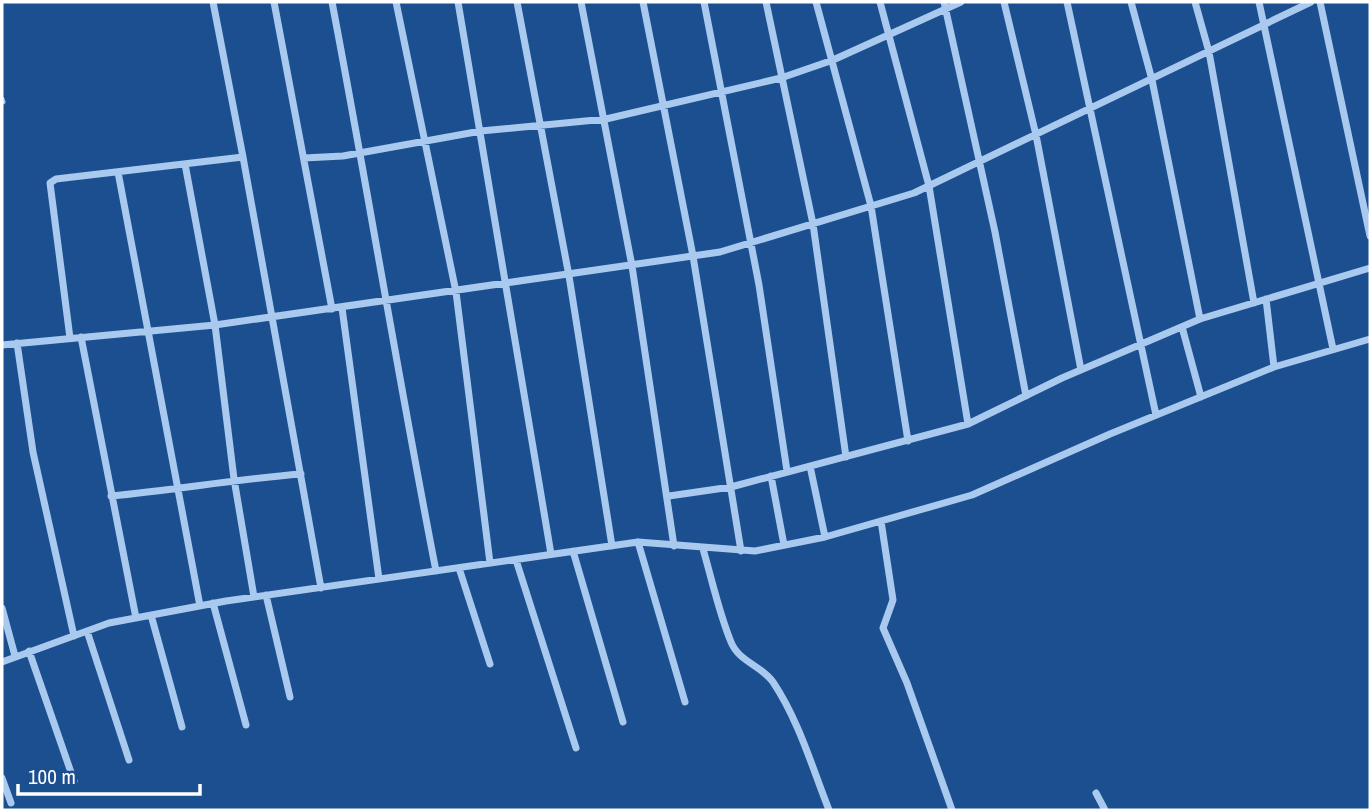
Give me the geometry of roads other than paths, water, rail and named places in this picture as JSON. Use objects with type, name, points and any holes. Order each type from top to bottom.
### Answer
[{"type":"street","points":[[213,2],[274,317],[321,588]]},
{"type":"street","points":[[274,2],[332,309]]},
{"type":"street","points":[[332,2],[384,302],[436,571]]},
{"type":"street","points":[[396,2],[456,292],[490,563]]},
{"type":"street","points":[[458,2],[551,554]]},
{"type":"street","points":[[517,2],[569,276],[612,546]]},
{"type":"street","points":[[581,2],[606,119],[632,266],[669,496],[674,546]]},
{"type":"street","points":[[643,2],[693,256],[741,551]]},
{"type":"street","points":[[704,2],[724,91],[788,471]]},
{"type":"street","points":[[766,2],[813,224],[846,457]]},
{"type":"street","points":[[816,2],[871,206],[908,442]]},
{"type":"street","points":[[880,2],[929,186],[968,424]]},
{"type":"street","points":[[304,158],[360,153],[481,131],[606,119],[781,78],[833,60],[945,6],[961,2]]},
{"type":"street","points":[[1004,2],[1036,135],[1081,370]]},
{"type":"street","points":[[1067,2],[1092,108],[1156,415]]},
{"type":"street","points":[[1131,2],[1152,79],[1200,319]]},
{"type":"street","points":[[1195,2],[1209,52],[1254,303]]},
{"type":"street","points":[[1259,2],[1333,349]]},
{"type":"street","points":[[2,345],[215,325],[505,286],[693,256],[751,243],[929,186],[1311,2]]},
{"type":"street","points":[[1320,2],[1370,236]]},
{"type":"street","points":[[945,6],[1026,396]]},
{"type":"street","points":[[70,338],[50,183],[56,179],[243,157]]},
{"type":"street","points":[[185,164],[215,325],[234,479],[254,597]]},
{"type":"street","points":[[118,172],[200,606]]},
{"type":"street","points":[[1360,189],[1370,190]]},
{"type":"street","points":[[669,496],[731,487],[968,424],[1081,370],[1200,319],[1370,268]]},
{"type":"street","points":[[1266,299],[1274,367]]},
{"type":"street","points":[[342,308],[379,579]]},
{"type":"street","points":[[1182,327],[1201,397]]},
{"type":"street","points":[[81,337],[136,618]]},
{"type":"street","points":[[2,662],[87,631],[213,603],[638,542],[741,551],[825,537],[972,495],[1274,367],[1370,339]]},
{"type":"street","points":[[17,343],[33,452],[74,636]]},
{"type":"street","points":[[810,466],[825,537]]},
{"type":"street","points":[[111,496],[179,490],[234,479],[301,474]]},
{"type":"street","points":[[771,476],[784,545]]},
{"type":"street","points":[[881,521],[893,600],[883,628],[907,683],[952,810]]},
{"type":"street","points":[[638,542],[685,702]]},
{"type":"street","points":[[703,549],[732,644],[744,660],[758,665],[781,694],[791,712],[829,810]]},
{"type":"street","points":[[573,551],[623,722]]},
{"type":"street","points":[[516,559],[576,748]]},
{"type":"street","points":[[459,568],[490,664]]},
{"type":"street","points":[[266,595],[290,697]]},
{"type":"street","points":[[213,603],[246,724]]},
{"type":"street","points":[[2,608],[15,656]]},
{"type":"street","points":[[151,615],[182,727]]},
{"type":"street","points":[[87,631],[129,760]]},
{"type":"street","points":[[29,651],[75,780]]},
{"type":"street","points":[[2,778],[11,803]]},
{"type":"street","points":[[1096,793],[1105,810]]}]
